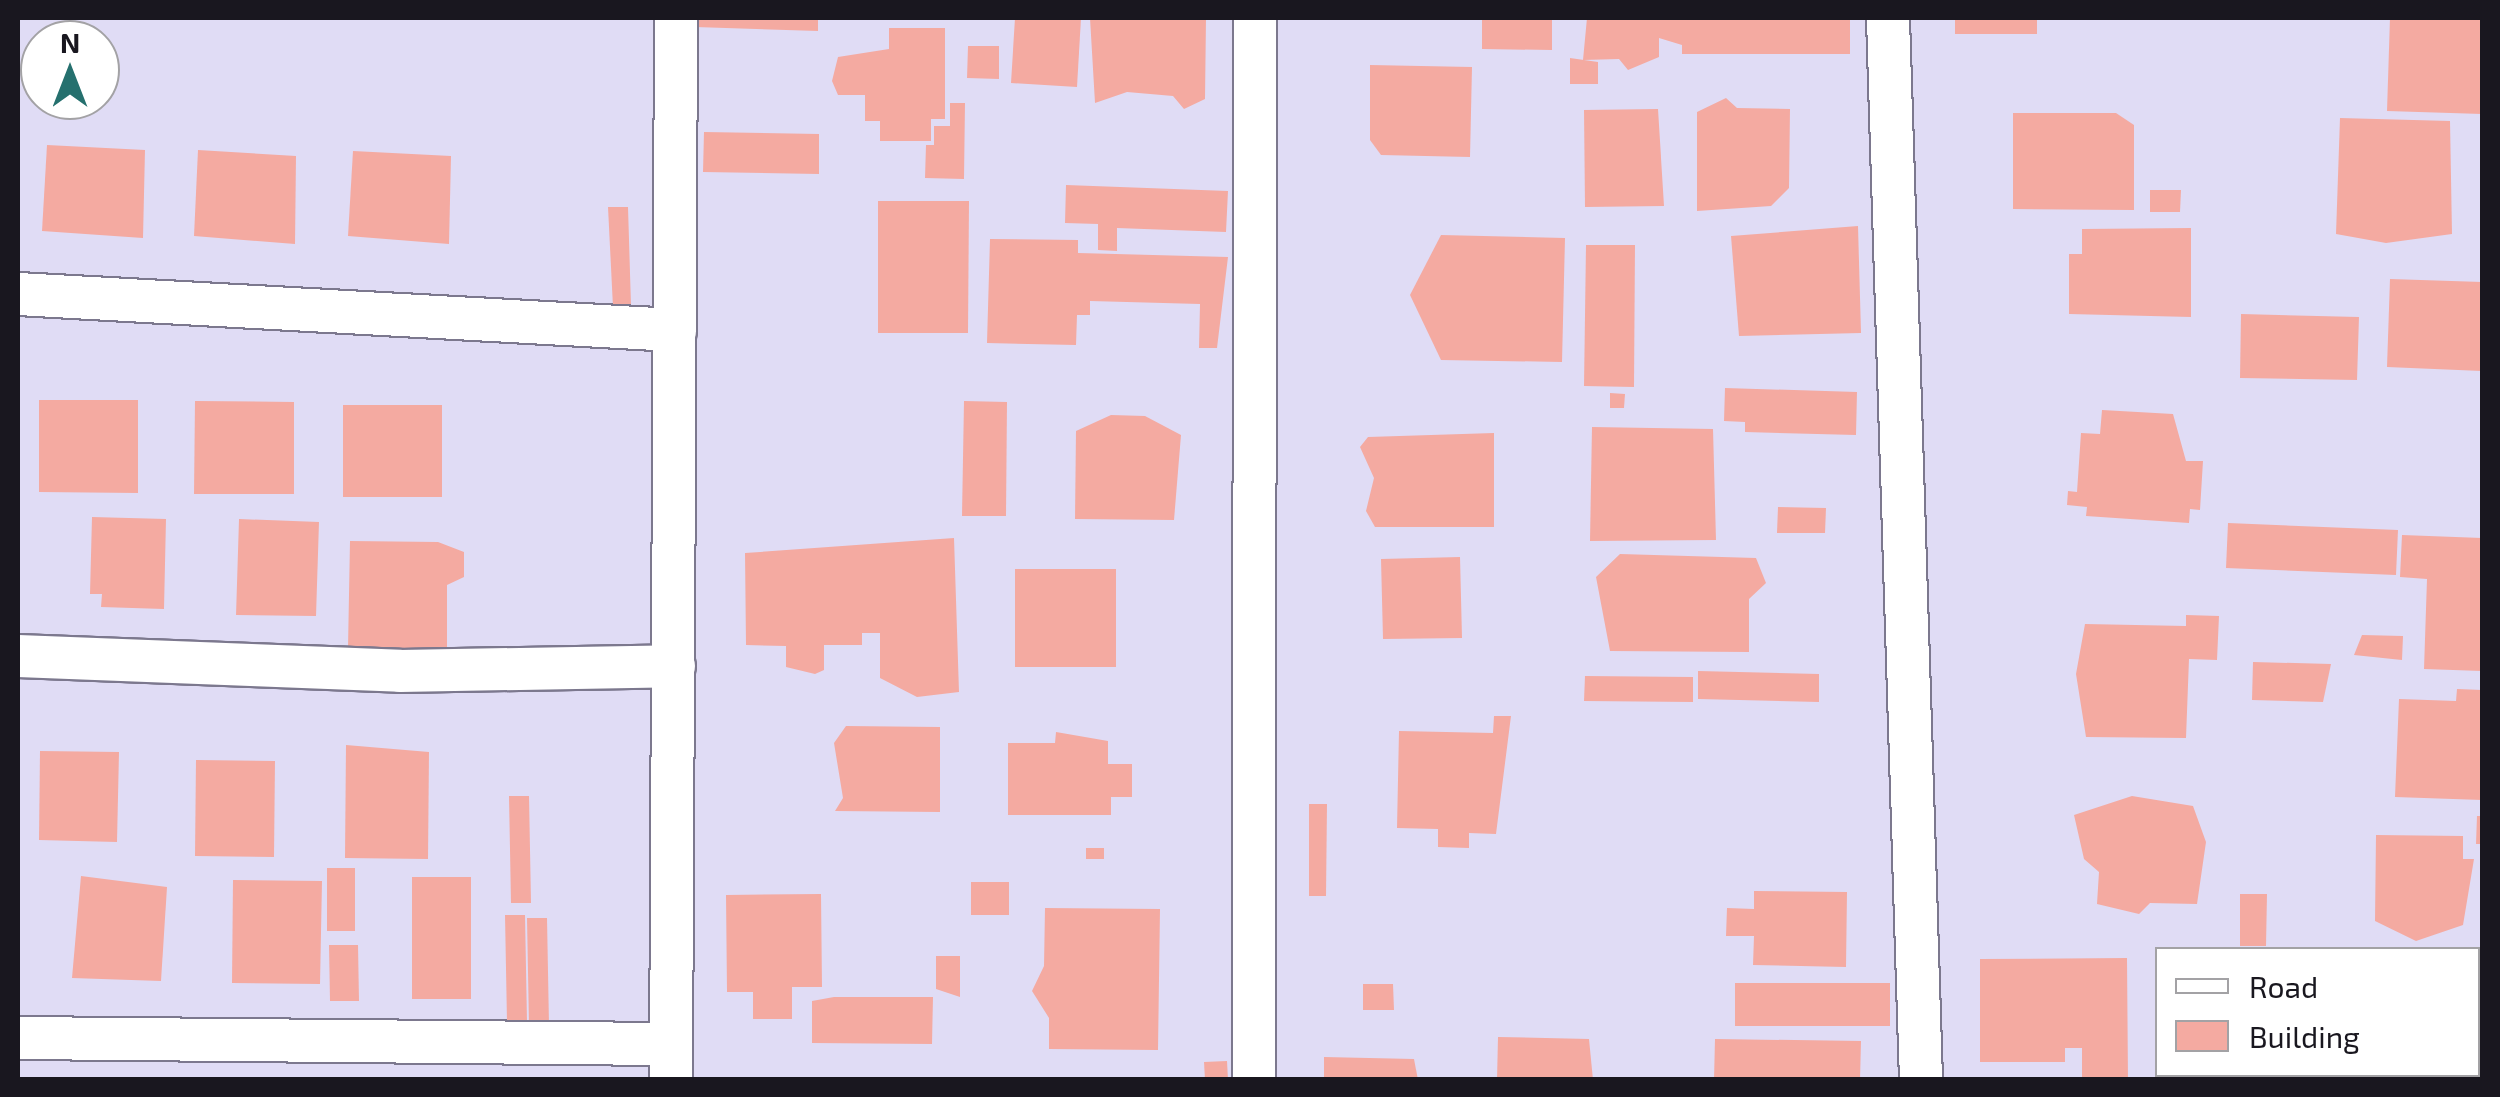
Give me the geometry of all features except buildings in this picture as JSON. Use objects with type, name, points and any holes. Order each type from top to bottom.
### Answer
[{"type":"street","points":[[18,1038],[671,1062],[676,18]]},
{"type":"street","points":[[1254,1080],[1256,18]]},
{"type":"street","points":[[1888,18],[1921,1080]]},
{"type":"street","points":[[18,294],[675,330]]},
{"type":"street","points":[[18,656],[400,670],[674,666]]}]
